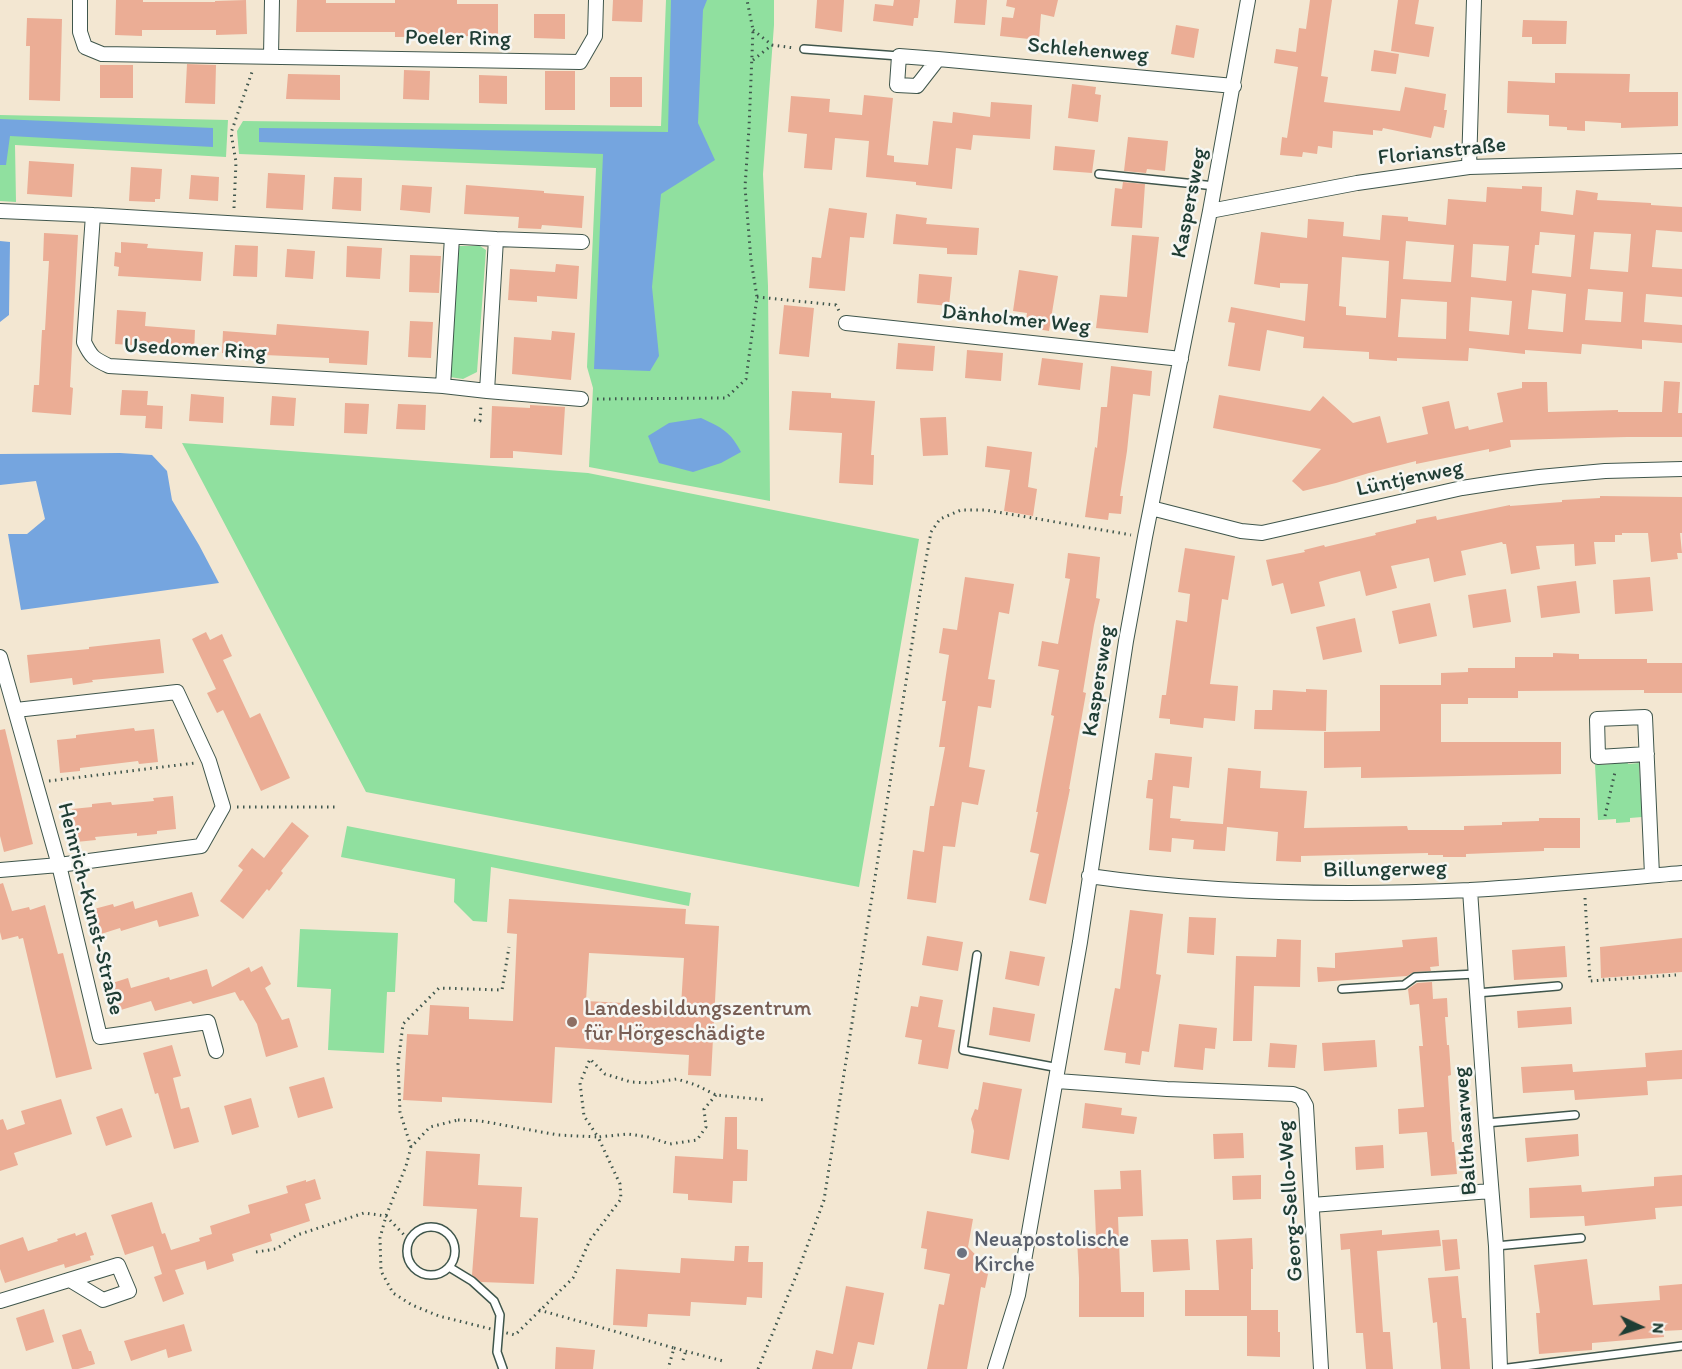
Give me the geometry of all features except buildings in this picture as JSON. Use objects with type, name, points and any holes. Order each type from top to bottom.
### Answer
[{"type":"street","name":"Poeler Ring","points":[[80,0],[80,32],[85,47],[102,54],[580,62],[595,36],[596,0]]},
{"type":"street","points":[[264,56],[272,0]]},
{"type":"street","name":"Kaspersweg","points":[[995,1369],[1018,1294],[1058,1074],[1145,537],[1215,186],[1248,0]]},
{"type":"street","points":[[1468,167],[1474,0]]},
{"type":"street","points":[[899,56],[897,85],[917,86],[938,59]]},
{"type":"street","name":"Schlehenweg","points":[[899,56],[1234,86]]},
{"type":"street","name":"Florianstraße","points":[[1210,211],[1357,183],[1468,167],[1682,161]]},
{"type":"street","points":[[0,211],[452,237],[582,242]]},
{"type":"street","name":"Usedomer Ring","points":[[93,215],[84,342],[95,360],[109,366],[443,386],[581,399]]},
{"type":"street","points":[[443,386],[452,237]]},
{"type":"street","points":[[487,391],[496,239]]},
{"type":"street","name":"Dänholmer Weg","points":[[846,323],[1181,359]]},
{"type":"street","name":"Lüntjenweg","points":[[1151,508],[1241,531],[1262,533],[1462,488],[1501,482],[1605,471],[1682,469]]},
{"type":"street","name":"Heinrich-Kunst-Straße","points":[[0,657],[58,865],[100,1038],[208,1022],[216,1051]]},
{"type":"street","points":[[0,870],[58,865],[201,846],[223,807],[209,761],[177,692],[16,710]]},
{"type":"street","points":[[1647,754],[1598,756],[1597,719],[1646,717],[1652,875]]},
{"type":"street","name":"Billungerweg","points":[[1089,876],[1223,889],[1364,893],[1470,890],[1682,873]]},
{"type":"street","name":"Balthasarweg","points":[[1470,890],[1496,1246],[1500,1369]]},
{"type":"street","name":"Georg-Sello-Weg","points":[[1058,1074],[1167,1089],[1293,1094],[1301,1097],[1306,1106],[1321,1369]]},
{"type":"street","points":[[1312,1205],[1491,1191]]},
{"type":"street","points":[[0,1301],[70,1280]]},
{"type":"lane","points":[[804,49],[899,56]]},
{"type":"lane","points":[[1099,174],[1215,186]]},
{"type":"lane","points":[[977,955],[963,1050],[1058,1074]]},
{"type":"lane","points":[[1342,989],[1404,985],[1415,978],[1476,974]]},
{"type":"lane","points":[[1477,993],[1558,986]]},
{"type":"lane","points":[[1486,1123],[1575,1115]]},
{"type":"lane","points":[[429,1227],[444,1231],[454,1244],[454,1260],[444,1272],[428,1276],[421,1274],[409,1263],[406,1255],[409,1240],[421,1229],[429,1227]]},
{"type":"lane","points":[[1496,1246],[1581,1238]]},
{"type":"lane","points":[[449,1267],[472,1281],[494,1301],[500,1315],[497,1352],[503,1369]]},
{"type":"lane","points":[[1500,1369],[1682,1346]]},
{"type":"path","points":[[581,399],[726,398],[746,379],[757,297],[751,261],[745,187],[753,60],[753,30],[747,0]]},
{"type":"path","points":[[753,30],[772,45],[804,49]]},
{"type":"path","points":[[753,60],[772,45]]},
{"type":"path","points":[[233,223],[236,162],[231,133],[264,56]]},
{"type":"path","points":[[757,297],[836,305],[846,323]]},
{"type":"path","points":[[758,1369],[824,1200],[931,532],[940,519],[961,510],[986,510],[1145,537]]},
{"type":"path","points":[[1605,816],[1618,756]]},
{"type":"path","points":[[36,783],[209,761]]},
{"type":"path","points":[[223,807],[338,807]]},
{"type":"path","points":[[1584,881],[1590,981],[1676,975]]},
{"type":"path","points":[[411,1147],[400,1112],[398,1064],[403,1024],[439,988],[502,990],[509,947]]},
{"type":"path","points":[[716,1095],[704,1108],[706,1127],[697,1140],[670,1144],[628,1134],[598,1137],[558,1135],[481,1121],[458,1120],[430,1127],[411,1147],[380,1238],[381,1271],[393,1293],[412,1305],[439,1316],[515,1335],[573,1278],[590,1240],[621,1199],[620,1185],[598,1137],[584,1116],[580,1083],[590,1059],[605,1074],[631,1082],[649,1083],[677,1079],[716,1095],[766,1100]]},
{"type":"path","points":[[256,1252],[276,1249],[297,1235],[364,1213],[386,1216],[409,1240]]},
{"type":"path","points":[[539,1310],[723,1361]]},
{"type":"path","points":[[668,1369],[674,1348]]},
{"type":"path","points":[[683,1360],[686,1350]]},
{"type":"green space","points":[[666,0],[774,0],[763,174],[768,286],[770,501],[589,467],[593,388],[587,367],[596,168],[239,154],[237,131],[243,121],[661,126]]},
{"type":"green space","points":[[0,115],[228,120],[226,157],[15,145],[16,202],[0,201]]},
{"type":"green space","points":[[457,246],[480,246],[486,250],[477,372],[463,379],[450,377]]},
{"type":"green space","points":[[182,443],[588,473],[919,539],[859,887],[366,792]]},
{"type":"green space","points":[[1627,760],[1628,764],[1639,763],[1642,817],[1630,818],[1630,822],[1616,823],[1616,819],[1598,820],[1595,765]]},
{"type":"green space","points":[[347,826],[691,893],[689,906],[491,867],[487,922],[473,921],[454,902],[455,879],[341,857]]},
{"type":"green space","points":[[300,929],[398,933],[395,992],[387,992],[384,1053],[328,1050],[331,989],[297,987]]},
{"type":"water","points":[[671,0],[707,0],[703,10],[698,123],[715,160],[661,194],[652,287],[659,356],[650,371],[594,369],[603,154],[259,142],[259,128],[668,132]]},
{"type":"water","points":[[0,119],[213,128],[213,147],[10,136],[6,165],[0,165]]},
{"type":"water","points":[[0,241],[10,242],[9,315],[0,322]]},
{"type":"water","points":[[701,418],[725,431],[741,452],[721,463],[693,472],[659,463],[648,436],[669,423]]},
{"type":"water","points":[[0,454],[152,455],[167,471],[172,500],[219,583],[21,610],[8,534],[27,534],[45,519],[36,481],[0,485]]},
{"type":"place","name":"Landesbildungszentrum für Hörgeschädigte","points":[[572,1022]]},
{"type":"place","name":"Neuapostolische Kirche","points":[[962,1253]]}]
